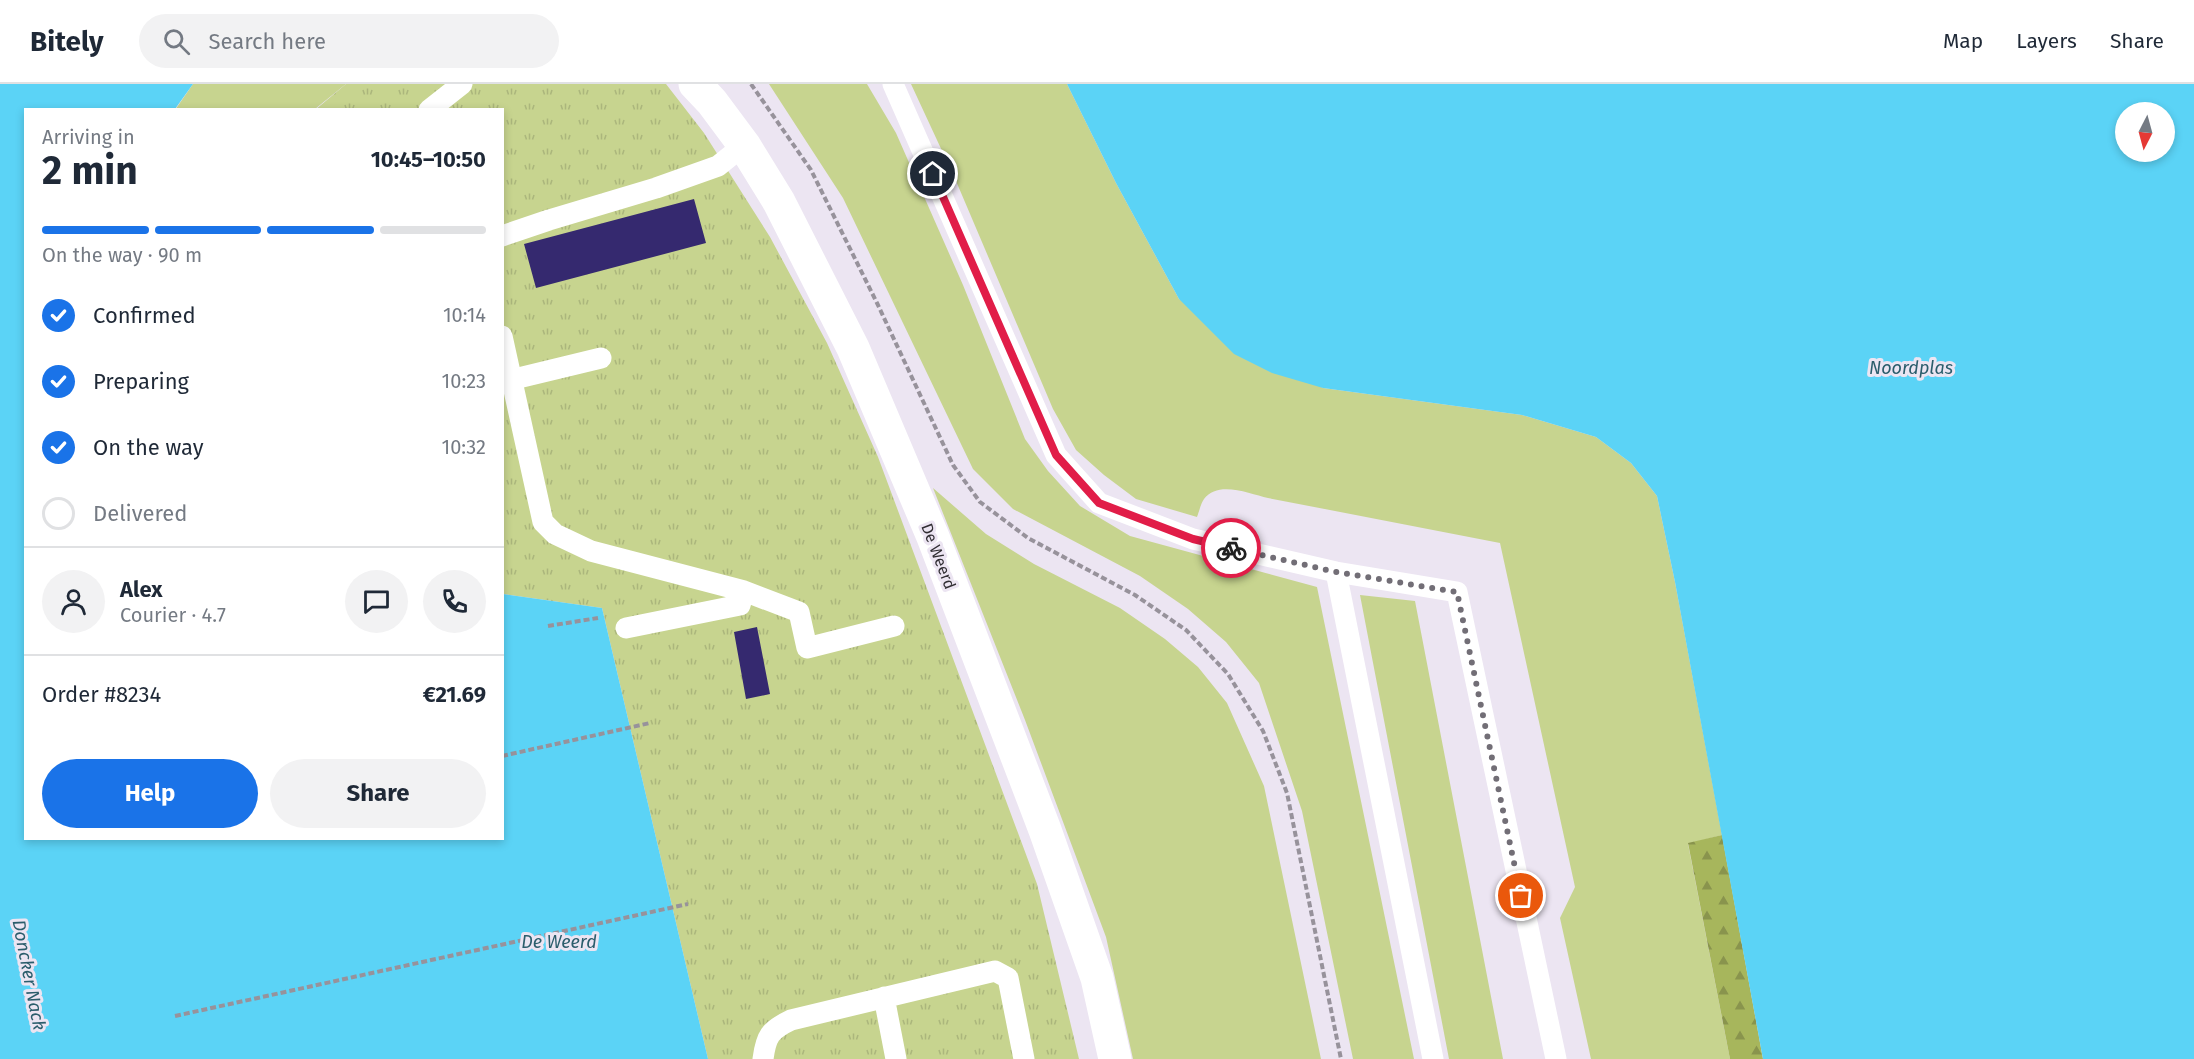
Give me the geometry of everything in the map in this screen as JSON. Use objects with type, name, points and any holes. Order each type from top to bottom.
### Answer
[{"type":"street","name":"De Weerd","points":[[695,84],[712,102],[744,145],[779,202],[853,348],[933,537],[1045,830],[1093,967],[1115,1059]]},
{"type":"lane","points":[[441,105],[462,84]]},
{"type":"lane","points":[[893,84],[1056,455],[1099,503],[1193,539],[1336,572],[1457,592],[1556,1059]]},
{"type":"lane","points":[[504,235],[656,188],[718,166],[744,145]]},
{"type":"lane","points":[[504,351],[508,381],[543,522],[555,534],[591,551],[744,591],[799,612],[807,648],[894,626]]},
{"type":"lane","points":[[508,381],[601,358]]},
{"type":"lane","points":[[1336,572],[1433,1059]]},
{"type":"lane","points":[[626,628],[740,605],[744,591]]},
{"type":"lane","points":[[764,1059],[766,1040],[777,1027],[791,1020],[995,971],[1008,978],[1024,1059]]},
{"type":"lane","points":[[884,997],[896,1059]]},
{"type":"path","points":[[751,84],[811,170],[953,465],[980,502],[1028,538],[1136,595],[1186,630],[1228,674],[1263,731],[1287,793],[1341,1059]]},
{"type":"path","points":[[548,626],[603,617]]},
{"type":"path","points":[[504,756],[650,723]]},
{"type":"path","points":[[175,1016],[688,904]]},
{"type":"green space","points":[[193,84],[346,84],[316,108],[176,108]]},
{"type":"green space","points":[[346,84],[666,84],[704,133],[770,237],[827,343],[878,457],[1037,884],[1079,1059],[708,1059],[602,608],[504,594],[504,108],[317,108]]},
{"type":"green space","points":[[769,84],[867,84],[896,133],[963,285],[1025,439],[1048,471],[1080,506],[1130,536],[1317,587],[1414,1059],[1353,1059],[1302,811],[1259,683],[1226,642],[1188,609],[1140,576],[1013,509],[973,469],[843,198]]},
{"type":"green space","points":[[911,84],[1067,84],[1116,183],[1179,299],[1323,388],[1522,415],[1596,437],[1631,463],[1657,496],[1722,835],[1688,844],[1730,1059],[1591,1059],[1560,918],[1575,887],[1500,543],[1226,489],[1210,493],[1203,501],[1197,517],[1136,499],[1104,475],[1076,450],[1053,409],[956,181]]},
{"type":"green space","points":[[933,488],[986,534],[1034,564],[1120,608],[1165,639],[1198,667],[1227,703],[1264,786],[1321,1059],[1133,1059],[1106,937],[1025,720]]},
{"type":"green space","points":[[1360,595],[1415,601],[1503,1059],[1449,1059]]},
{"type":"green space","points":[[1722,835],[1763,1059],[1730,1059],[1688,843]]},
{"type":"water","name":"De Weerd","points":[[0,84],[193,84],[176,108],[24,108],[24,840],[504,840],[504,594],[602,608],[708,1059],[0,1059]]},
{"type":"water","name":"Noordplas","points":[[1067,84],[2194,84],[2194,1059],[1763,1059],[1657,496],[1631,463],[1596,437],[1522,415],[1323,388],[1272,373],[1234,354],[1179,299],[1116,183]]},
{"type":"building","points":[[694,199],[706,243],[536,288],[524,244]]},
{"type":"building","points":[[757,627],[770,694],[746,699],[734,632]]},
{"type":"way so far","points":[[1231,548],[1336,572],[1457,592],[1521,896]]},
{"type":"route","points":[[933,174],[1056,455],[1099,503],[1193,539],[1231,548]]},
{"type":"water label","name":"Doncker Nack","points":[[29,975]]}]
